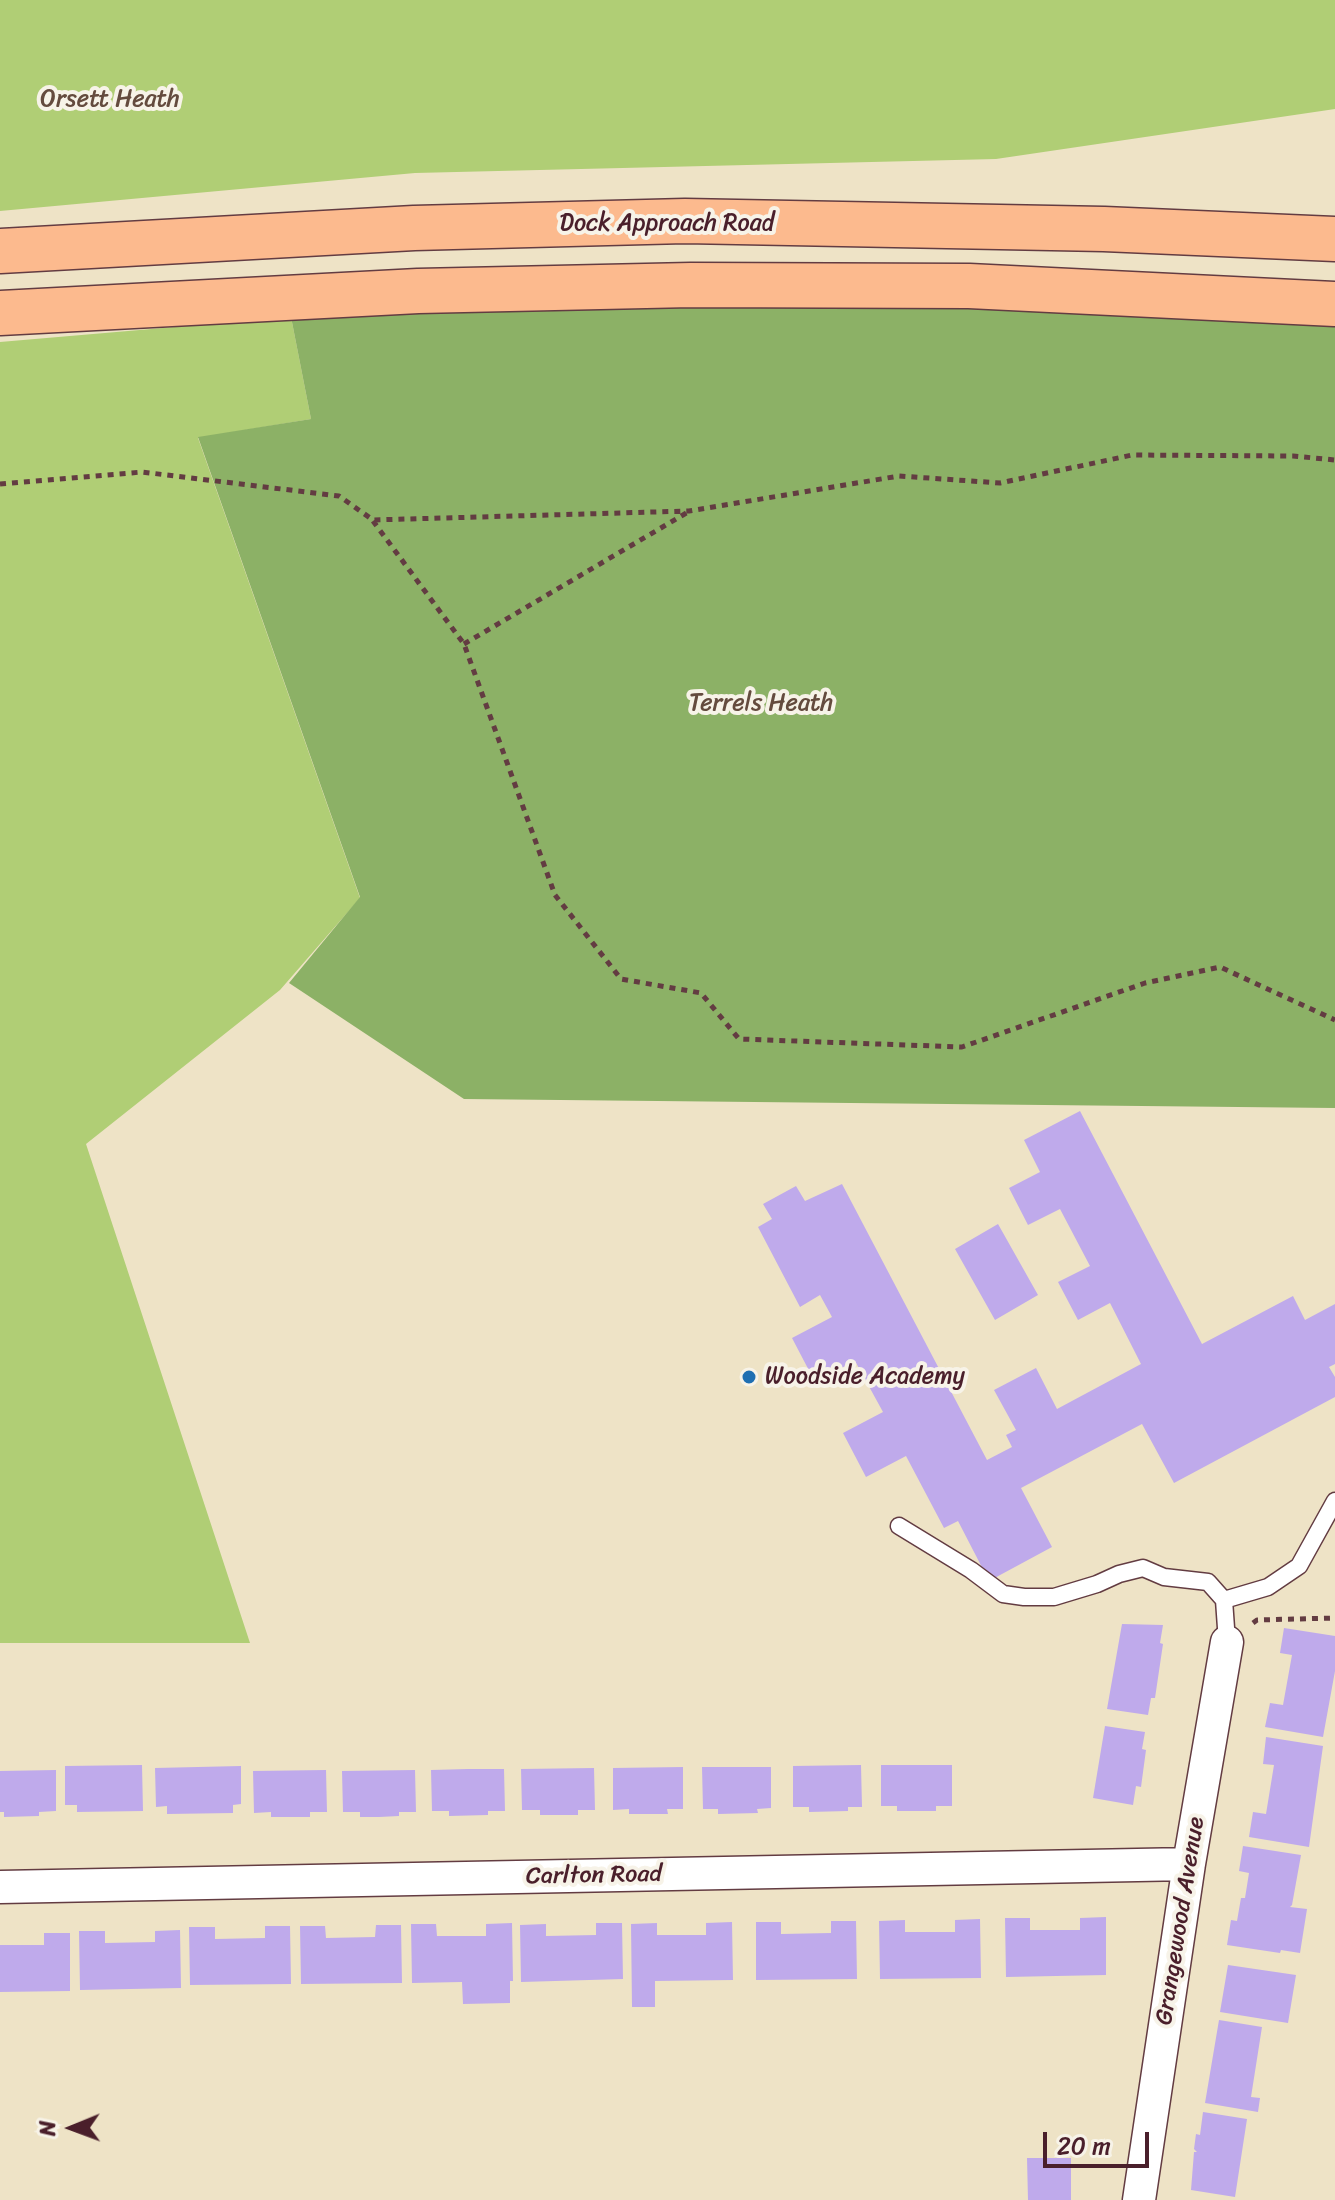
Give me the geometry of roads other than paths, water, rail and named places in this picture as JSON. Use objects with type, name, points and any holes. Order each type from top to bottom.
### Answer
[{"type":"highway","name":"Dock Approach Road","points":[[0,251],[414,228],[685,221],[1104,229],[1335,239]]},
{"type":"highway","points":[[0,313],[418,291],[691,285],[969,286],[1335,304]]},
{"type":"street","name":"Grangewood Avenue","points":[[1139,2200],[1189,1864],[1227,1642]]},
{"type":"street","name":"Carlton Road","points":[[0,1887],[1189,1864]]},
{"type":"lane","points":[[1224,1600],[1268,1587],[1299,1566],[1335,1501]]},
{"type":"lane","points":[[899,1526],[971,1570],[1003,1594],[1054,1597],[1143,1568],[1164,1577],[1208,1582],[1224,1600],[1227,1642]]},
{"type":"place","name":"Woodside Academy","points":[[749,1377]]},
{"type":"park label","name":"Orsett Heath","points":[[110,100]]},
{"type":"park label","name":"Terrels Heath","points":[[761,704]]}]
